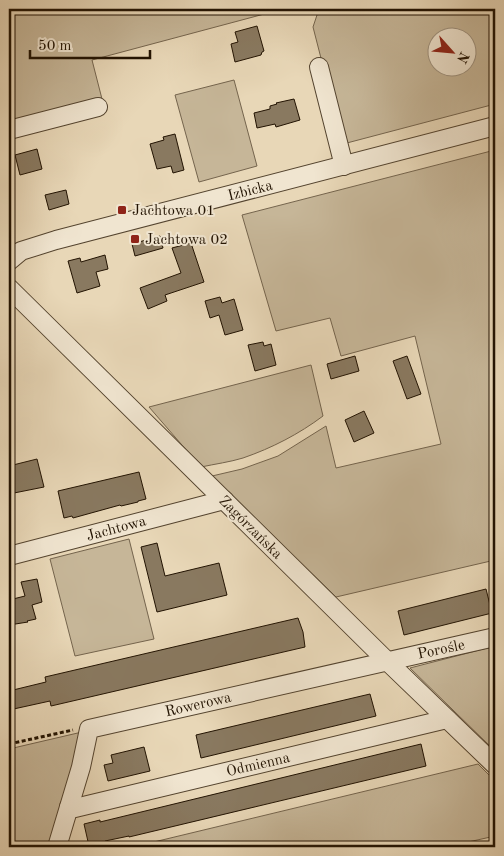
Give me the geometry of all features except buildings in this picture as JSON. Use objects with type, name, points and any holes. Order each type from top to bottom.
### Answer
[{"type":"street","points":[[319,67],[344,166]]},
{"type":"street","points":[[9,130],[98,107]]},
{"type":"street","name":"Izbicka","points":[[9,261],[21,251],[128,220],[495,126]]},
{"type":"street","name":"Zagórzańska","points":[[9,288],[386,661],[495,765]]},
{"type":"street","name":"Jachtowa","points":[[9,556],[224,500]]},
{"type":"street","name":"Porośle","points":[[386,661],[495,637]]},
{"type":"street","name":"Rowerowa","points":[[89,729],[386,661]]},
{"type":"street","name":"Odmienna","points":[[69,807],[75,808],[447,718]]},
{"type":"street","points":[[57,847],[81,767],[89,729]]},
{"type":"path","points":[[9,744],[79,728],[89,729]]},
{"type":"shaded area","points":[[9,9],[283,9],[92,60],[102,99],[9,123]]},
{"type":"shaded area","points":[[319,9],[495,9],[495,104],[343,144],[313,27]]},
{"type":"shaded area","points":[[234,80],[257,166],[199,182],[175,95]]},
{"type":"shaded area","points":[[495,150],[495,560],[336,597],[212,476],[242,469],[278,456],[326,426],[336,468],[441,444],[415,336],[341,356],[330,318],[276,331],[242,215]]},
{"type":"shaded area","points":[[311,365],[323,416],[285,440],[238,459],[201,467],[149,407]]},
{"type":"shaded area","points":[[129,539],[154,639],[75,656],[50,559]]},
{"type":"shaded area","points":[[495,646],[495,751],[410,668]]},
{"type":"shaded area","points":[[82,732],[50,847],[9,847],[9,749]]},
{"type":"shaded area","points":[[478,764],[495,781],[495,836],[446,847],[133,847]]},
{"type":"place","name":"Jachtowa 01","points":[[122,210]]},
{"type":"place","name":"Jachtowa 02","points":[[135,239]]}]
